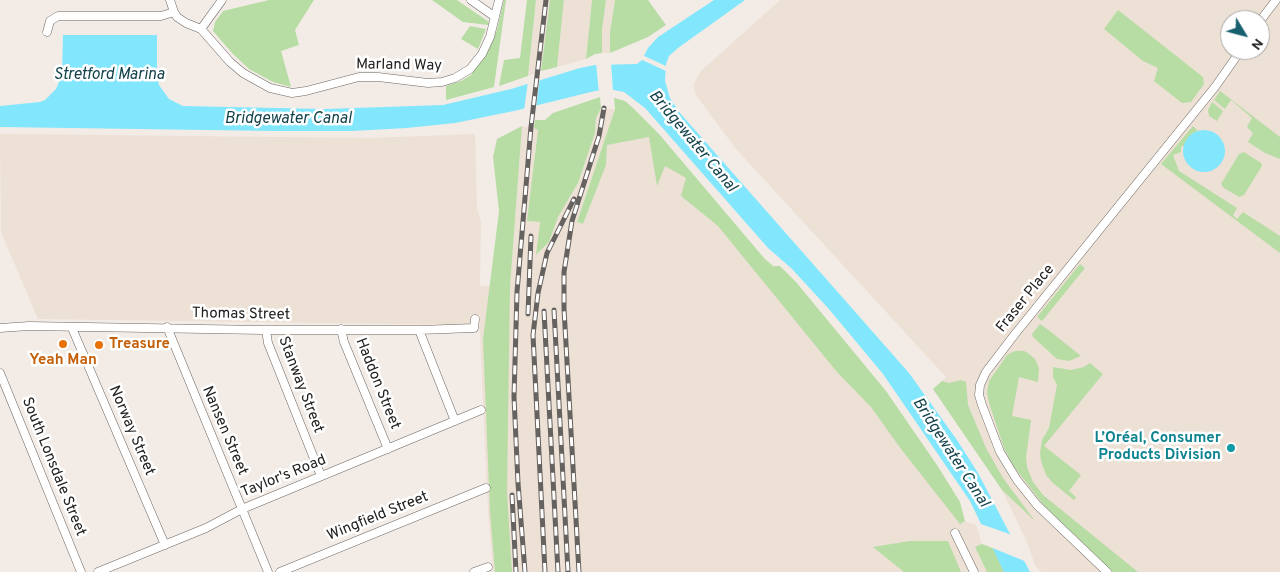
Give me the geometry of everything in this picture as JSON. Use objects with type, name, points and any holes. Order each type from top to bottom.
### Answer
[{"type":"street","points":[[47,32],[50,21],[58,16],[161,16],[174,12],[170,0]]},
{"type":"street","points":[[201,29],[222,0]]},
{"type":"street","points":[[471,0],[495,17]]},
{"type":"street","name":"Marland Way","points":[[174,12],[181,20],[201,29],[230,62],[243,73],[270,88],[292,93],[359,77],[378,77],[428,83],[442,82],[455,78],[470,69],[476,62],[490,37],[498,0]]},
{"type":"street","points":[[1268,10],[1276,0]]},
{"type":"street","name":"Fraser Place","points":[[1106,572],[1048,517],[1017,480],[1000,452],[979,395],[980,384],[986,372],[1015,334],[1215,87],[1234,60]]},
{"type":"street","name":"Thomas Street","points":[[0,328],[29,326],[266,330],[419,330],[474,328],[475,319]]},
{"type":"street","name":"Nansen Street","points":[[167,327],[268,572]]},
{"type":"street","name":"Norway Street","points":[[72,328],[165,545]]},
{"type":"street","name":"Haddon Street","points":[[341,329],[344,342],[388,449]]},
{"type":"street","name":"Stanway Street","points":[[266,330],[268,343],[322,476]]},
{"type":"street","points":[[419,330],[455,422]]},
{"type":"street","name":"South Lonsdale Street","points":[[0,372],[81,572]]},
{"type":"street","name":"Taylor's Road","points":[[98,572],[206,528],[242,510],[481,410]]},
{"type":"street","name":"Wingfield Street","points":[[280,572],[486,488]]},
{"type":"street","points":[[955,533],[974,572]]},
{"type":"street","points":[[474,572],[488,567]]},
{"type":"shaded area","points":[[536,0],[550,0],[541,71],[528,76]]},
{"type":"shaded area","points":[[564,0],[592,0],[586,59],[557,67]]},
{"type":"shaded area","points":[[606,0],[615,0],[610,32],[610,53],[602,53],[602,30]]},
{"type":"shaded area","points":[[780,0],[1280,0],[1280,572],[1041,572],[1035,565],[1026,540],[1002,490],[933,389],[946,377],[736,149],[695,94],[694,84],[700,72]]},
{"type":"shaded area","points":[[601,108],[615,109],[577,222],[583,224],[606,165],[607,141],[659,134],[963,522],[976,525],[982,544],[975,547],[987,572],[493,572],[488,512],[479,315],[476,321],[470,325],[38,319],[1,232],[0,134],[370,138],[475,134],[477,209],[481,221],[480,286],[510,287],[522,126],[538,129],[528,221],[540,222],[537,254],[549,242],[558,217],[578,183],[595,133],[596,118]]},
{"type":"green space","points":[[269,0],[314,0],[295,30],[299,45],[281,51],[291,87],[273,82],[249,69],[213,31],[215,22],[223,11]]},
{"type":"green space","points":[[432,0],[457,0],[489,22],[488,25],[463,22]]},
{"type":"green space","points":[[504,0],[506,0],[494,87],[446,100],[446,86],[471,75],[485,56],[497,30]]},
{"type":"green space","points":[[527,0],[536,0],[528,76],[499,86],[504,60],[520,58]]},
{"type":"green space","points":[[550,0],[564,0],[557,67],[541,71]]},
{"type":"green space","points":[[592,0],[606,0],[602,30],[602,53],[595,54],[586,59]]},
{"type":"green space","points":[[615,0],[648,0],[666,25],[648,37],[610,53],[610,32]]},
{"type":"green space","points":[[1118,10],[1203,77],[1204,84],[1191,102],[1182,103],[1154,81],[1158,68],[1143,61],[1104,29]]},
{"type":"green space","points":[[470,26],[486,29],[478,49],[461,39]]},
{"type":"green space","points":[[1220,91],[1280,137],[1280,159],[1265,153],[1248,142],[1253,133],[1247,127],[1252,118],[1231,100],[1225,109],[1214,100]]},
{"type":"green space","points":[[600,97],[601,108],[596,118],[595,133],[578,183],[558,217],[549,242],[536,255],[540,222],[527,221],[538,130],[534,128],[535,120],[545,120],[553,113]]},
{"type":"green space","points":[[614,98],[625,101],[659,134],[764,258],[773,266],[780,266],[796,282],[886,391],[960,502],[965,521],[960,524],[901,449],[871,407],[837,372],[718,226],[681,196],[686,178],[665,166],[657,186],[649,137],[607,145],[606,165],[583,224],[577,222],[615,109]]},
{"type":"green space","points":[[1212,102],[1223,111],[1217,121],[1209,116],[1208,110]]},
{"type":"green space","points":[[522,126],[510,287],[507,492],[512,572],[495,572],[490,512],[483,339],[499,211],[493,157],[497,139]]},
{"type":"green space","points":[[1193,126],[1198,131],[1193,133],[1184,146],[1181,146],[1181,152],[1173,155],[1179,171],[1237,208],[1233,215],[1237,219],[1243,212],[1280,236],[1280,253],[1161,164]]},
{"type":"green space","points":[[1244,152],[1261,163],[1262,166],[1244,195],[1239,197],[1221,184],[1239,154]]},
{"type":"green space","points":[[1080,264],[1085,268],[1042,321],[1037,317]]},
{"type":"green space","points":[[1040,324],[1081,356],[1069,361],[1057,359],[1033,337],[1032,334]]},
{"type":"green space","points":[[1015,351],[1028,353],[1035,359],[1039,368],[1038,382],[1019,377],[1012,416],[1031,420],[1026,458],[1027,467],[1033,482],[1043,495],[1138,572],[1113,572],[1045,507],[1012,464],[1004,448],[987,392],[989,381],[1007,355]]},
{"type":"green space","points":[[1090,363],[1103,374],[1044,446],[1081,475],[1069,491],[1076,497],[1074,500],[1046,475],[1040,453],[1042,440],[1049,428],[1057,385],[1053,377],[1053,367],[1071,370],[1084,367]]},
{"type":"green space","points":[[961,380],[966,382],[968,405],[986,448],[1003,478],[1035,521],[1002,490],[933,389],[942,381],[949,383]]},
{"type":"green space","points":[[910,541],[948,541],[961,572],[904,572],[873,547]]},
{"type":"green space","points":[[982,544],[993,548],[1004,572],[987,572],[975,547]]},
{"type":"water","points":[[714,0],[745,0],[669,56],[666,64],[665,81],[670,98],[680,113],[909,373],[978,473],[1030,572],[1004,572],[970,501],[883,374],[828,308],[791,268],[768,248],[645,108],[624,92],[608,89],[595,91],[455,123],[407,128],[352,131],[275,131],[0,127],[0,106],[40,102],[45,100],[56,89],[62,75],[63,35],[157,35],[157,77],[159,85],[169,99],[183,106],[325,109],[443,105],[511,89],[580,68],[595,65],[637,64],[658,37]]},
{"type":"water","points":[[1204,130],[1219,136],[1225,151],[1219,166],[1204,172],[1189,166],[1183,151],[1189,136]]},
{"type":"pier","points":[[642,55],[668,67],[666,71],[640,59]]},
{"type":"pier","points":[[611,62],[613,92],[599,93],[596,63]]},
{"type":"pier","points":[[540,77],[536,108],[524,111],[528,81]]},
{"type":"pier","points":[[978,523],[1015,536],[1027,562],[990,547]]},
{"type":"railway","points":[[525,572],[514,397],[517,292],[531,127],[546,0]]},
{"type":"railway","points":[[579,572],[564,309],[564,272],[572,221],[599,136],[604,108]]},
{"type":"railway","points":[[545,572],[533,335],[538,293],[547,253],[574,199]]},
{"type":"railway","points":[[528,314],[531,236]]},
{"type":"railway","points":[[554,310],[568,572]]},
{"type":"railway","points":[[544,311],[558,572]]},
{"type":"railway","points":[[512,495],[516,572]]},
{"type":"place","name":"Yeah Man","points":[[63,344]]},
{"type":"place","name":"Treasure","points":[[99,345]]},
{"type":"place","name":"L’Oréal, Consumer Products Division","points":[[1231,448]]},
{"type":"water label","name":"Stretford Marina","points":[[109,76]]},
{"type":"water label","name":"Bridgewater Canal","points":[[288,120]]},
{"type":"water label","name":"Bridgewater Canal","points":[[692,142]]},
{"type":"water label","name":"Bridgewater Canal","points":[[950,453]]}]
